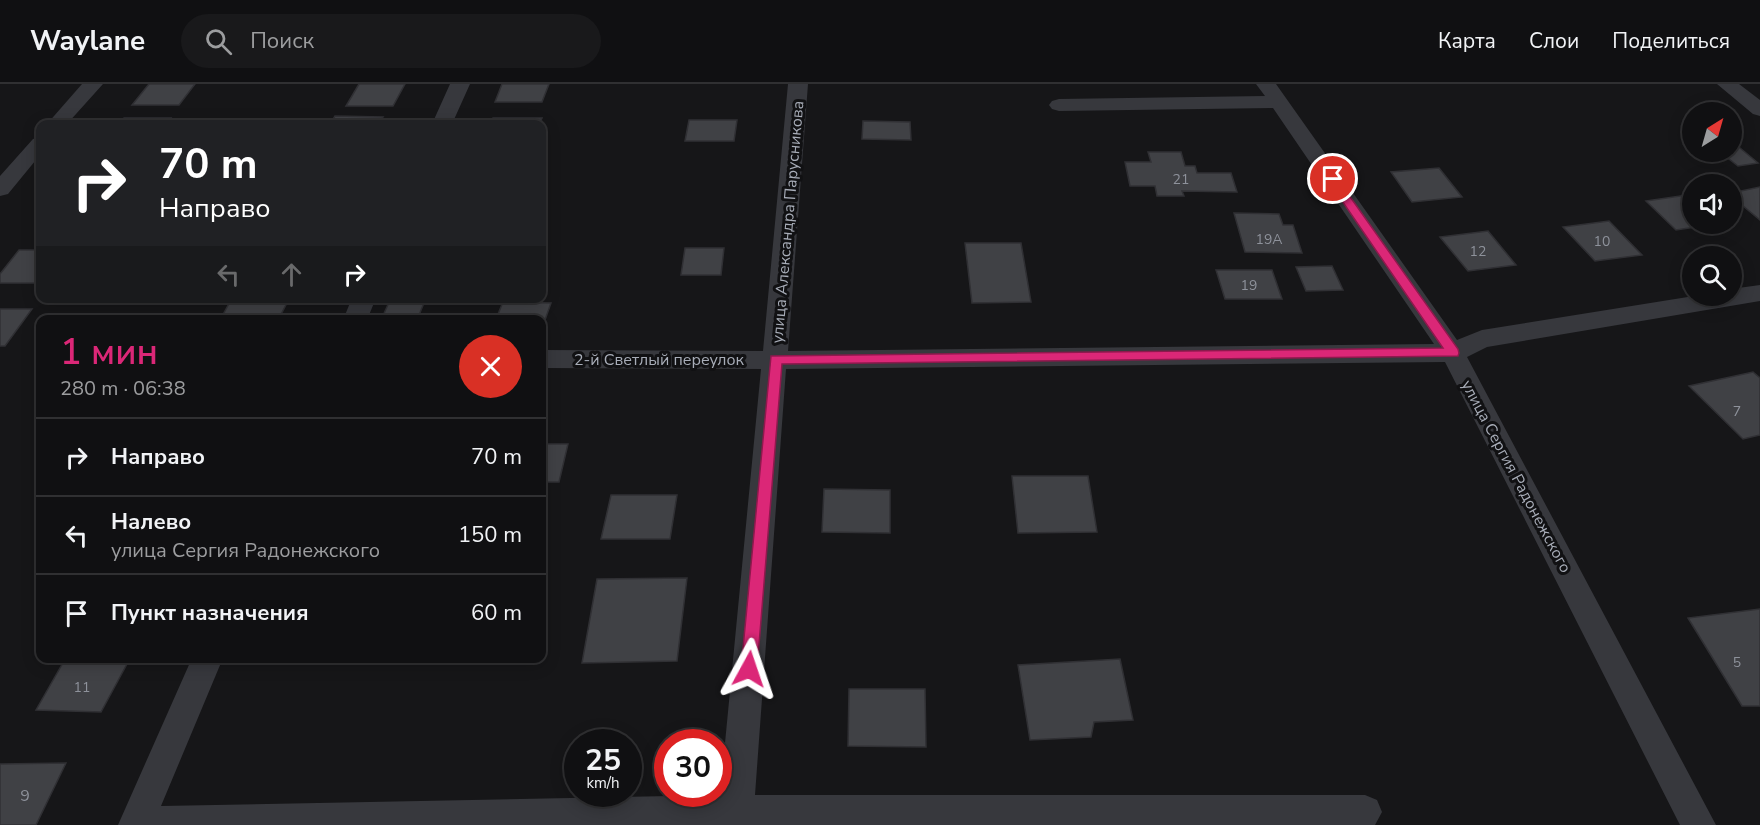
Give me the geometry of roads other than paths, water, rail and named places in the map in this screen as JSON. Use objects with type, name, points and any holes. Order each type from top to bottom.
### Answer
[{"type":"street","points":[[61,120],[93,84]]},
{"type":"street","points":[[444,120],[460,84]]},
{"type":"street","name":"улица Александра Парусникова","points":[[736,812],[798,84]]},
{"type":"street","points":[[1726,84],[1760,110]]},
{"type":"street","points":[[1059,105],[1273,93]]},
{"type":"street","name":"улица Сергия Радонежского","points":[[1273,93],[1453,353],[1700,825]]},
{"type":"street","points":[[0,189],[36,148]]},
{"type":"street","points":[[1453,353],[1482,339],[1760,293]]},
{"type":"street","name":"2-й Светлый переулок","points":[[546,358],[776,360],[1453,353]]},
{"type":"street","points":[[206,663],[136,824],[736,812],[1365,812]]}]
